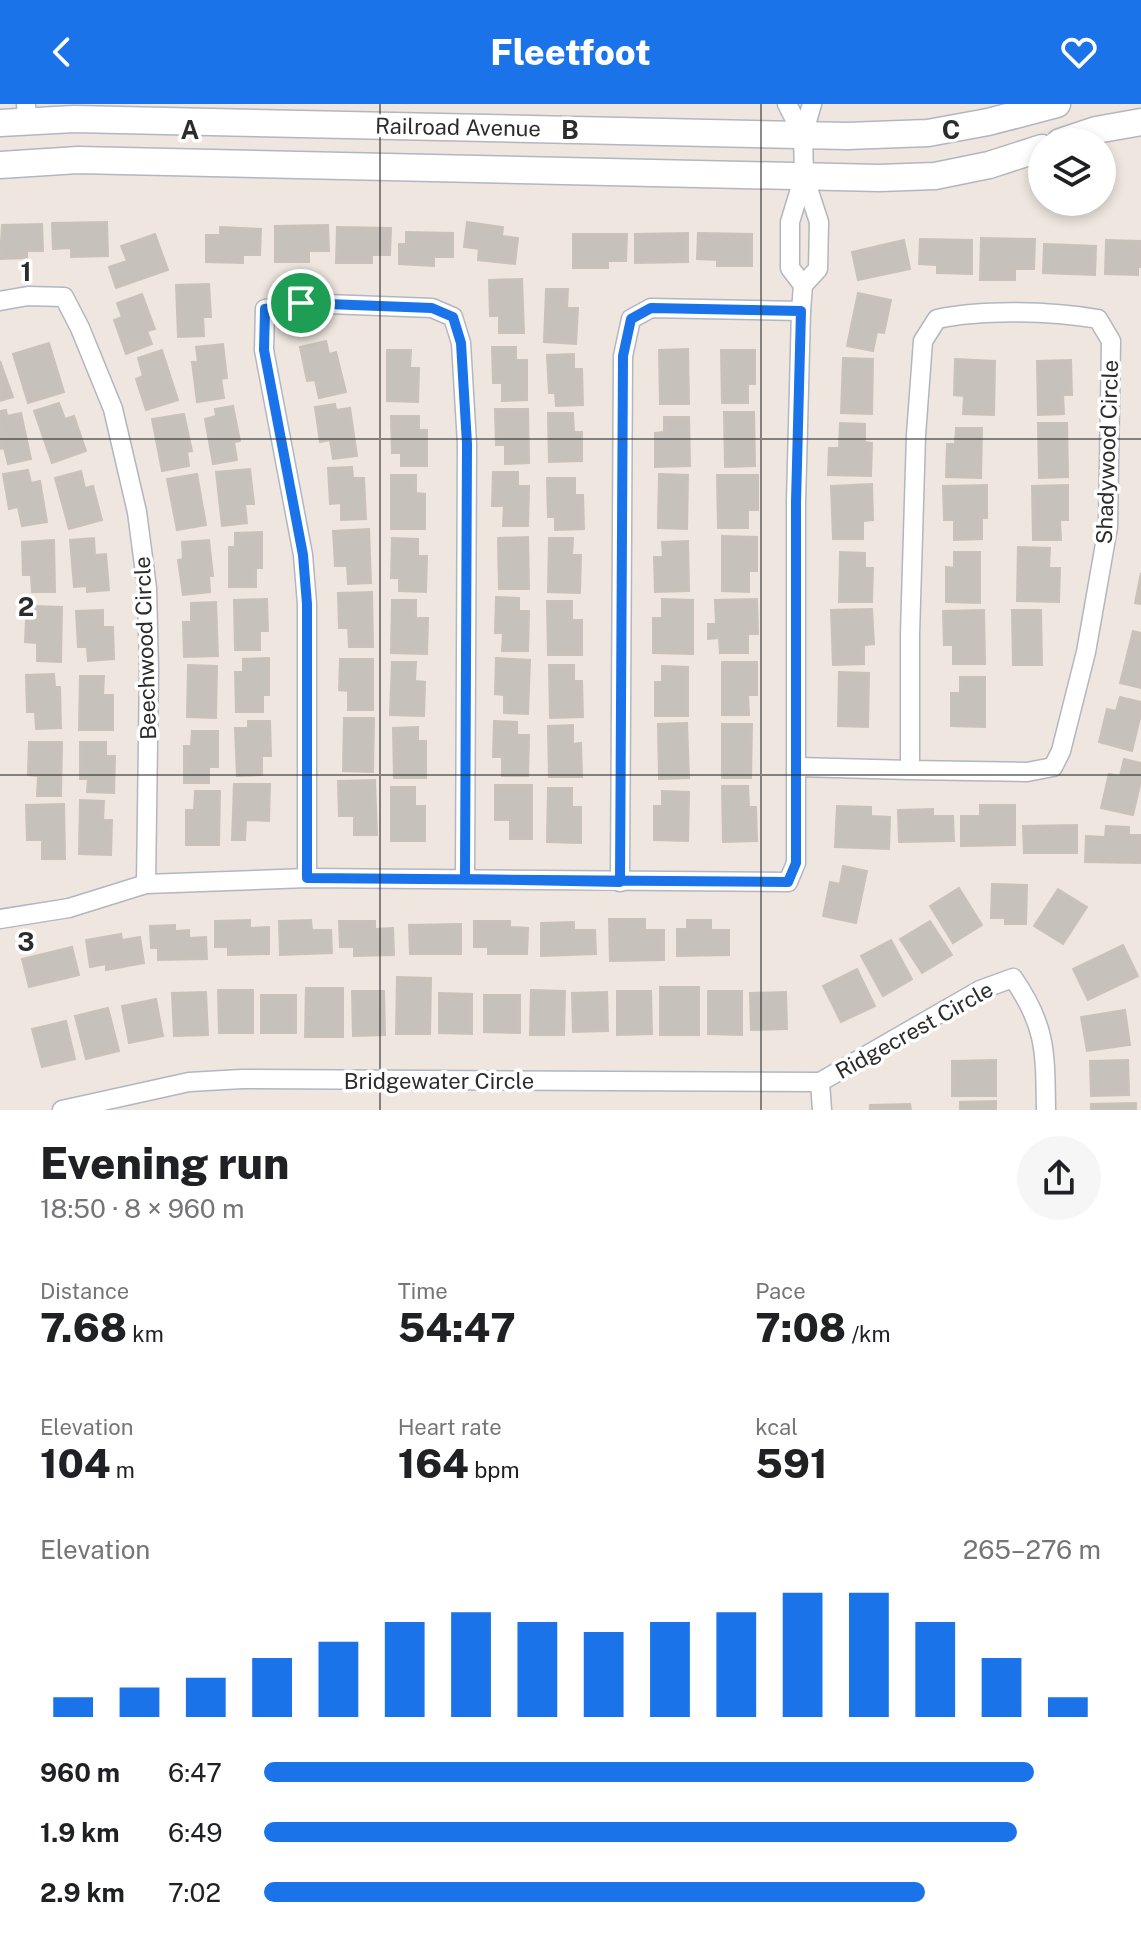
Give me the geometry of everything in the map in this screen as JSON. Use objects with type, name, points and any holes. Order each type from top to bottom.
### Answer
[{"type":"street","points":[[787,104],[803,135]]},
{"type":"street","points":[[0,919],[69,908],[146,884],[307,878],[788,882],[796,863],[796,502],[801,311],[803,285],[818,269],[819,222],[804,176],[803,135],[812,104]]},
{"type":"street","name":"Railroad Avenue","points":[[0,123],[26,112],[74,119],[803,135],[928,133],[988,122],[1057,104]]},
{"type":"street","points":[[1107,128],[1141,122]]},
{"type":"street","name":"Railroad Avenue","points":[[0,165],[78,160],[879,178],[935,176],[989,165],[1028,152]]},
{"type":"street","points":[[803,285],[790,268],[790,222],[804,176]]},
{"type":"street","name":"Beechwood Circle","points":[[0,301],[28,296],[64,297],[113,409],[137,512],[147,588],[146,884]]},
{"type":"street","points":[[307,878],[309,651],[305,579],[285,451],[264,350],[265,309],[301,303],[432,308],[453,317],[461,343],[467,444],[465,879]]},
{"type":"street","points":[[620,882],[623,356],[631,319],[651,308],[801,311]]},
{"type":"street","name":"Shadywood Circle","points":[[798,767],[910,770],[1027,772],[1053,767],[1061,751],[1086,652],[1108,527],[1111,341],[1098,319],[1068,314],[960,314],[937,319],[923,341],[916,435],[910,770]]},
{"type":"street","name":"Ridgecrest Circle","points":[[820,1082],[980,990],[1013,978],[1031,1003],[1040,1024],[1046,1065],[1046,1110]]},
{"type":"street","name":"Bridgewater Circle","points":[[62,1110],[189,1082],[242,1079],[820,1082]]},
{"type":"street","points":[[820,1082],[822,1110]]},
{"type":"building","points":[[107,222],[108,256],[71,257],[71,248],[53,249],[52,223]]},
{"type":"building","points":[[467,222],[503,227],[502,236],[518,238],[515,264],[478,260],[479,249],[464,247]]},
{"type":"building","points":[[42,224],[43,251],[27,251],[27,258],[0,259],[2,225]]},
{"type":"building","points":[[328,225],[329,251],[309,251],[309,262],[275,262],[275,226]]},
{"type":"building","points":[[220,227],[261,229],[260,255],[243,255],[243,263],[206,262],[206,235],[220,235]]},
{"type":"building","points":[[337,227],[391,228],[390,255],[372,255],[372,263],[336,263]]},
{"type":"building","points":[[406,232],[453,233],[453,257],[434,257],[434,266],[399,264],[399,244],[406,244]]},
{"type":"building","points":[[688,233],[688,262],[635,263],[635,234]]},
{"type":"building","points":[[698,233],[752,234],[752,266],[717,266],[717,260],[697,259]]},
{"type":"building","points":[[155,234],[168,270],[116,288],[109,267],[127,261],[121,246]]},
{"type":"building","points":[[573,234],[627,234],[626,261],[608,261],[608,268],[573,268]]},
{"type":"building","points":[[981,238],[1035,239],[1034,269],[1015,269],[1015,280],[980,280]]},
{"type":"building","points":[[920,239],[972,240],[972,274],[937,273],[937,265],[919,264]]},
{"type":"building","points":[[904,240],[910,269],[858,280],[852,252]]},
{"type":"building","points":[[1106,240],[1141,241],[1138,275],[1105,274]]},
{"type":"building","points":[[1044,244],[1096,246],[1095,275],[1043,273]]},
{"type":"building","points":[[522,279],[524,333],[499,333],[499,316],[490,316],[489,280]]},
{"type":"building","points":[[209,284],[211,317],[203,317],[204,336],[178,337],[176,285]]},
{"type":"building","points":[[546,289],[568,289],[567,308],[578,308],[576,344],[544,342]]},
{"type":"building","points":[[858,293],[891,300],[884,333],[877,332],[873,351],[847,346]]},
{"type":"building","points":[[142,294],[155,329],[147,331],[152,344],[126,354],[114,320],[122,317],[117,303]]},
{"type":"building","points":[[326,341],[329,354],[336,352],[346,392],[319,398],[315,380],[307,381],[300,347]]},
{"type":"building","points":[[49,343],[64,392],[28,403],[13,354]]},
{"type":"building","points":[[223,344],[227,378],[221,379],[224,398],[197,402],[192,362],[198,362],[196,347]]},
{"type":"building","points":[[492,347],[516,347],[516,360],[527,360],[527,400],[502,401],[502,383],[493,383]]},
{"type":"building","points":[[688,349],[689,404],[660,404],[659,350]]},
{"type":"building","points":[[162,350],[178,400],[146,410],[136,379],[143,376],[138,358]]},
{"type":"building","points":[[387,350],[411,350],[410,368],[419,368],[418,402],[387,401]]},
{"type":"building","points":[[721,350],[755,350],[755,384],[748,384],[748,403],[722,403]]},
{"type":"building","points":[[574,354],[574,369],[582,369],[583,405],[556,406],[555,393],[549,393],[547,355]]},
{"type":"building","points":[[843,358],[873,359],[872,414],[841,413]]},
{"type":"building","points":[[955,359],[995,361],[994,415],[963,414],[964,396],[954,395]]},
{"type":"building","points":[[1071,360],[1072,395],[1063,395],[1064,414],[1038,415],[1037,361]]},
{"type":"building","points":[[0,361],[13,397],[0,401]]},
{"type":"building","points":[[59,403],[65,419],[74,416],[86,451],[52,463],[34,411]]},
{"type":"building","points":[[335,404],[336,410],[350,408],[357,456],[333,459],[330,440],[320,442],[315,407]]},
{"type":"building","points":[[233,406],[240,441],[234,442],[237,460],[213,464],[205,419],[216,416],[215,409]]},
{"type":"building","points":[[495,409],[528,409],[529,463],[505,464],[505,445],[496,445]]},
{"type":"building","points":[[6,410],[7,416],[21,413],[31,459],[8,464],[4,448],[0,449],[0,411]]},
{"type":"building","points":[[724,412],[754,412],[755,466],[725,467]]},
{"type":"building","points":[[548,413],[573,413],[574,432],[582,432],[582,461],[549,462]]},
{"type":"building","points":[[184,414],[192,451],[187,452],[189,466],[162,471],[152,419]]},
{"type":"building","points":[[391,416],[419,416],[419,430],[427,430],[427,466],[401,466],[401,453],[392,453]]},
{"type":"building","points":[[664,417],[689,417],[690,466],[655,467],[655,433],[664,432]]},
{"type":"building","points":[[840,423],[865,424],[865,442],[872,443],[871,476],[828,475],[829,448],[839,448]]},
{"type":"building","points":[[1038,423],[1067,423],[1068,477],[1039,478]]},
{"type":"building","points":[[956,428],[982,428],[981,478],[946,477],[947,444],[955,444]]},
{"type":"building","points":[[352,467],[353,478],[364,478],[366,519],[341,520],[341,503],[330,504],[328,468]]},
{"type":"building","points":[[250,469],[254,504],[245,504],[247,523],[222,526],[216,472]]},
{"type":"building","points":[[28,470],[31,483],[40,481],[47,522],[22,526],[18,507],[9,509],[3,474]]},
{"type":"building","points":[[81,471],[85,488],[93,486],[102,520],[69,529],[55,478]]},
{"type":"building","points":[[493,472],[518,472],[518,486],[529,486],[528,526],[503,526],[504,506],[492,506]]},
{"type":"building","points":[[197,474],[206,525],[177,530],[167,479]]},
{"type":"building","points":[[659,474],[688,475],[687,529],[658,528]]},
{"type":"building","points":[[391,475],[416,475],[416,493],[425,494],[425,529],[391,529]]},
{"type":"building","points":[[717,475],[758,475],[758,510],[748,510],[748,528],[718,528]]},
{"type":"building","points":[[547,478],[575,478],[575,495],[583,495],[584,529],[555,530],[555,517],[548,517]]},
{"type":"building","points":[[872,484],[873,520],[863,521],[863,539],[833,539],[831,486]]},
{"type":"building","points":[[987,485],[987,518],[982,518],[982,539],[954,540],[954,520],[944,520],[943,486]]},
{"type":"building","points":[[1068,485],[1068,520],[1060,520],[1061,540],[1033,540],[1032,486]]},
{"type":"building","points":[[369,529],[371,583],[348,584],[347,566],[335,566],[333,531]]},
{"type":"building","points":[[262,532],[262,568],[256,568],[256,587],[229,587],[229,547],[235,547],[235,533]]},
{"type":"building","points":[[722,536],[757,537],[757,571],[749,571],[749,592],[722,591]]},
{"type":"building","points":[[528,537],[529,589],[499,589],[498,538]]},
{"type":"building","points":[[94,538],[95,555],[106,554],[109,590],[87,592],[87,586],[74,587],[70,540]]},
{"type":"building","points":[[392,538],[418,539],[418,556],[427,556],[426,592],[399,591],[399,578],[391,578]]},
{"type":"building","points":[[549,538],[573,538],[572,555],[581,555],[580,593],[548,592]]},
{"type":"building","points":[[54,540],[55,592],[32,592],[31,575],[23,575],[22,542]]},
{"type":"building","points":[[209,540],[213,576],[209,576],[210,592],[183,595],[178,560],[183,559],[182,542]]},
{"type":"building","points":[[688,541],[689,591],[655,592],[654,557],[663,557],[662,542]]},
{"type":"building","points":[[1018,547],[1050,548],[1049,568],[1060,568],[1059,602],[1017,601]]},
{"type":"building","points":[[840,552],[865,553],[865,568],[873,568],[872,602],[839,602]]},
{"type":"building","points":[[954,552],[980,552],[980,603],[946,602],[946,567],[954,568]]},
{"type":"building","points":[[1141,573],[1141,604],[1135,603]]},
{"type":"building","points":[[372,592],[373,647],[349,647],[348,628],[339,628],[338,593]]},
{"type":"building","points":[[496,597],[519,598],[519,611],[529,611],[528,651],[502,651],[503,633],[495,633]]},
{"type":"building","points":[[267,599],[268,631],[260,631],[260,650],[235,650],[234,600]]},
{"type":"building","points":[[662,599],[693,600],[693,654],[653,653],[653,618],[662,618]]},
{"type":"building","points":[[757,599],[758,634],[748,634],[748,653],[720,653],[719,638],[708,639],[708,624],[716,624],[715,600]]},
{"type":"building","points":[[392,600],[416,600],[416,618],[428,618],[427,654],[391,653]]},
{"type":"building","points":[[547,601],[572,601],[572,620],[582,620],[582,655],[548,655]]},
{"type":"building","points":[[216,602],[218,656],[184,657],[183,622],[191,622],[191,603]]},
{"type":"building","points":[[33,606],[62,607],[61,662],[37,661],[37,643],[25,642],[26,619],[33,619]]},
{"type":"building","points":[[872,609],[874,644],[864,645],[864,664],[833,665],[831,610]]},
{"type":"building","points":[[103,610],[103,627],[113,627],[114,659],[88,661],[87,647],[78,647],[76,611]]},
{"type":"building","points":[[984,610],[985,664],[953,664],[953,645],[944,645],[943,611]]},
{"type":"building","points":[[1012,610],[1041,610],[1042,665],[1013,665]]},
{"type":"building","points":[[1133,631],[1141,633],[1141,688],[1120,683]]},
{"type":"building","points":[[269,658],[269,695],[263,695],[263,712],[236,712],[235,672],[243,672],[243,659]]},
{"type":"building","points":[[496,658],[530,660],[528,714],[504,713],[504,695],[495,694]]},
{"type":"building","points":[[340,659],[373,659],[373,710],[348,710],[348,691],[339,690]]},
{"type":"building","points":[[392,662],[416,662],[415,681],[425,682],[424,716],[390,715]]},
{"type":"building","points":[[722,662],[757,662],[757,695],[748,695],[749,715],[722,715]]},
{"type":"building","points":[[188,665],[217,666],[216,718],[187,717]]},
{"type":"building","points":[[549,665],[574,665],[574,681],[582,681],[583,717],[550,718]]},
{"type":"building","points":[[662,666],[688,667],[688,716],[655,716],[655,682],[662,682]]},
{"type":"building","points":[[839,672],[869,673],[868,727],[838,726]]},
{"type":"building","points":[[54,674],[55,687],[60,687],[61,728],[36,729],[35,712],[27,712],[26,675]]},
{"type":"building","points":[[80,676],[104,676],[103,695],[113,695],[113,730],[79,730]]},
{"type":"building","points":[[960,677],[985,677],[985,727],[951,726],[951,693],[960,693]]},
{"type":"building","points":[[1120,697],[1141,702],[1132,751],[1099,742],[1107,709],[1116,711]]},
{"type":"building","points":[[344,718],[374,718],[373,772],[343,771]]},
{"type":"building","points":[[248,721],[270,721],[271,756],[262,756],[262,775],[237,776],[235,728],[248,728]]},
{"type":"building","points":[[494,721],[517,722],[517,735],[529,735],[528,776],[502,776],[502,757],[493,757]]},
{"type":"building","points":[[687,723],[689,778],[659,779],[658,724]]},
{"type":"building","points":[[722,724],[752,724],[751,778],[722,778]]},
{"type":"building","points":[[573,725],[573,744],[581,743],[582,777],[549,777],[548,726]]},
{"type":"building","points":[[418,727],[418,741],[426,741],[426,778],[394,778],[393,728]]},
{"type":"building","points":[[192,731],[218,731],[218,767],[209,767],[209,783],[184,783],[184,746],[191,746]]},
{"type":"building","points":[[29,742],[62,742],[61,796],[37,796],[38,776],[28,775]]},
{"type":"building","points":[[80,742],[106,742],[106,756],[115,756],[114,793],[87,792],[88,779],[80,779]]},
{"type":"building","points":[[1124,759],[1141,763],[1141,781],[1133,815],[1101,808],[1109,774],[1120,776]]},
{"type":"building","points":[[375,780],[377,835],[354,835],[354,816],[339,816],[338,781]]},
{"type":"building","points":[[234,784],[270,784],[269,821],[246,820],[245,840],[232,840]]},
{"type":"building","points":[[495,785],[532,785],[532,839],[510,839],[510,820],[495,820]]},
{"type":"building","points":[[722,786],[748,786],[749,807],[756,807],[757,841],[723,842]]},
{"type":"building","points":[[391,787],[415,787],[415,806],[425,806],[425,841],[391,841]]},
{"type":"building","points":[[548,788],[572,788],[572,807],[581,807],[581,843],[547,842]]},
{"type":"building","points":[[195,791],[220,791],[219,845],[186,845],[186,810],[194,810]]},
{"type":"building","points":[[662,791],[689,792],[688,841],[654,840],[654,806],[662,806]]},
{"type":"building","points":[[80,800],[104,801],[103,820],[112,820],[111,855],[79,854]]},
{"type":"building","points":[[64,804],[65,859],[42,859],[42,840],[27,840],[26,805]]},
{"type":"building","points":[[980,805],[1015,805],[1015,845],[961,846],[961,816],[980,816]]},
{"type":"building","points":[[837,806],[871,807],[871,816],[890,817],[889,849],[835,847]]},
{"type":"building","points":[[933,809],[933,816],[953,816],[954,841],[899,842],[898,810]]},
{"type":"building","points":[[1077,825],[1077,853],[1024,853],[1023,826]]},
{"type":"building","points":[[1106,826],[1129,827],[1129,835],[1141,835],[1140,863],[1085,862],[1086,836],[1105,837]]},
{"type":"building","points":[[843,866],[867,871],[856,923],[823,916],[830,882],[840,884]]},
{"type":"building","points":[[992,884],[1027,885],[1026,924],[1005,924],[1005,918],[991,918]]},
{"type":"building","points":[[959,888],[982,925],[953,943],[930,906]]},
{"type":"building","points":[[1058,889],[1087,907],[1063,944],[1034,926]]},
{"type":"building","points":[[609,919],[645,919],[645,930],[664,930],[664,960],[610,961]]},
{"type":"building","points":[[250,920],[250,928],[269,927],[269,954],[228,955],[228,947],[215,947],[215,921]]},
{"type":"building","points":[[311,920],[312,930],[331,930],[332,953],[280,955],[279,921]]},
{"type":"building","points":[[687,920],[711,920],[711,930],[729,930],[729,955],[677,956],[677,929],[687,929]]},
{"type":"building","points":[[339,921],[375,921],[375,929],[393,928],[394,955],[354,956],[354,947],[340,947]]},
{"type":"building","points":[[474,921],[510,921],[510,927],[528,928],[527,954],[488,954],[488,947],[474,947]]},
{"type":"building","points":[[930,921],[952,955],[922,973],[900,939]]},
{"type":"building","points":[[574,922],[574,930],[595,930],[596,954],[541,956],[541,923]]},
{"type":"building","points":[[461,924],[461,954],[410,954],[409,925]]},
{"type":"building","points":[[175,925],[175,931],[189,930],[189,938],[206,937],[207,959],[158,960],[158,948],[151,948],[150,926]]},
{"type":"building","points":[[121,934],[122,940],[140,937],[144,963],[106,970],[106,964],[90,967],[86,940]]},
{"type":"building","points":[[891,940],[912,979],[883,996],[861,956]]},
{"type":"building","points":[[1123,945],[1138,976],[1088,1000],[1073,969]]},
{"type":"building","points":[[72,947],[79,975],[29,987],[22,959]]},
{"type":"building","points":[[857,969],[875,1006],[841,1022],[823,986]]},
{"type":"building","points":[[397,977],[431,978],[430,1034],[396,1034]]},
{"type":"building","points":[[660,987],[699,987],[699,1035],[660,1035]]},
{"type":"building","points":[[306,988],[343,988],[343,1037],[305,1037]]},
{"type":"building","points":[[218,990],[253,990],[253,1033],[219,1033]]},
{"type":"building","points":[[531,990],[565,991],[564,1035],[530,1035]]},
{"type":"building","points":[[352,991],[384,991],[385,1035],[353,1036]]},
{"type":"building","points":[[617,991],[651,991],[652,1034],[617,1035]]},
{"type":"building","points":[[708,991],[742,991],[742,1035],[708,1034]]},
{"type":"building","points":[[206,992],[208,1035],[174,1036],[172,993]]},
{"type":"building","points":[[607,992],[608,1031],[573,1032],[572,993]]},
{"type":"building","points":[[786,992],[787,1029],[751,1030],[750,993]]},
{"type":"building","points":[[439,993],[472,994],[472,1034],[439,1033]]},
{"type":"building","points":[[261,995],[296,995],[296,1033],[261,1033]]},
{"type":"building","points":[[484,995],[520,995],[520,1033],[484,1032]]},
{"type":"building","points":[[156,999],[163,1036],[129,1043],[122,1006]]},
{"type":"building","points":[[108,1008],[119,1051],[86,1059],[75,1016]]},
{"type":"building","points":[[1125,1010],[1130,1045],[1087,1051],[1081,1017]]},
{"type":"building","points":[[66,1021],[75,1059],[42,1067],[32,1029]]},
{"type":"building","points":[[996,1060],[996,1096],[952,1096],[952,1061]]},
{"type":"building","points":[[1128,1060],[1129,1095],[1091,1096],[1090,1061]]},
{"type":"building","points":[[996,1101],[996,1110],[960,1110],[960,1102]]},
{"type":"building","points":[[1136,1103],[1136,1110],[1091,1110],[1091,1104]]},
{"type":"building","points":[[910,1104],[911,1110],[870,1110],[870,1105]]},
{"type":"route","points":[[301,303],[432,308],[453,317],[461,343],[467,444],[465,879],[543,881],[620,882],[623,356],[631,319],[651,308],[801,311],[796,502],[796,863],[788,882],[691,883],[307,878],[307,604],[303,555],[264,350],[265,309],[301,303]]}]
